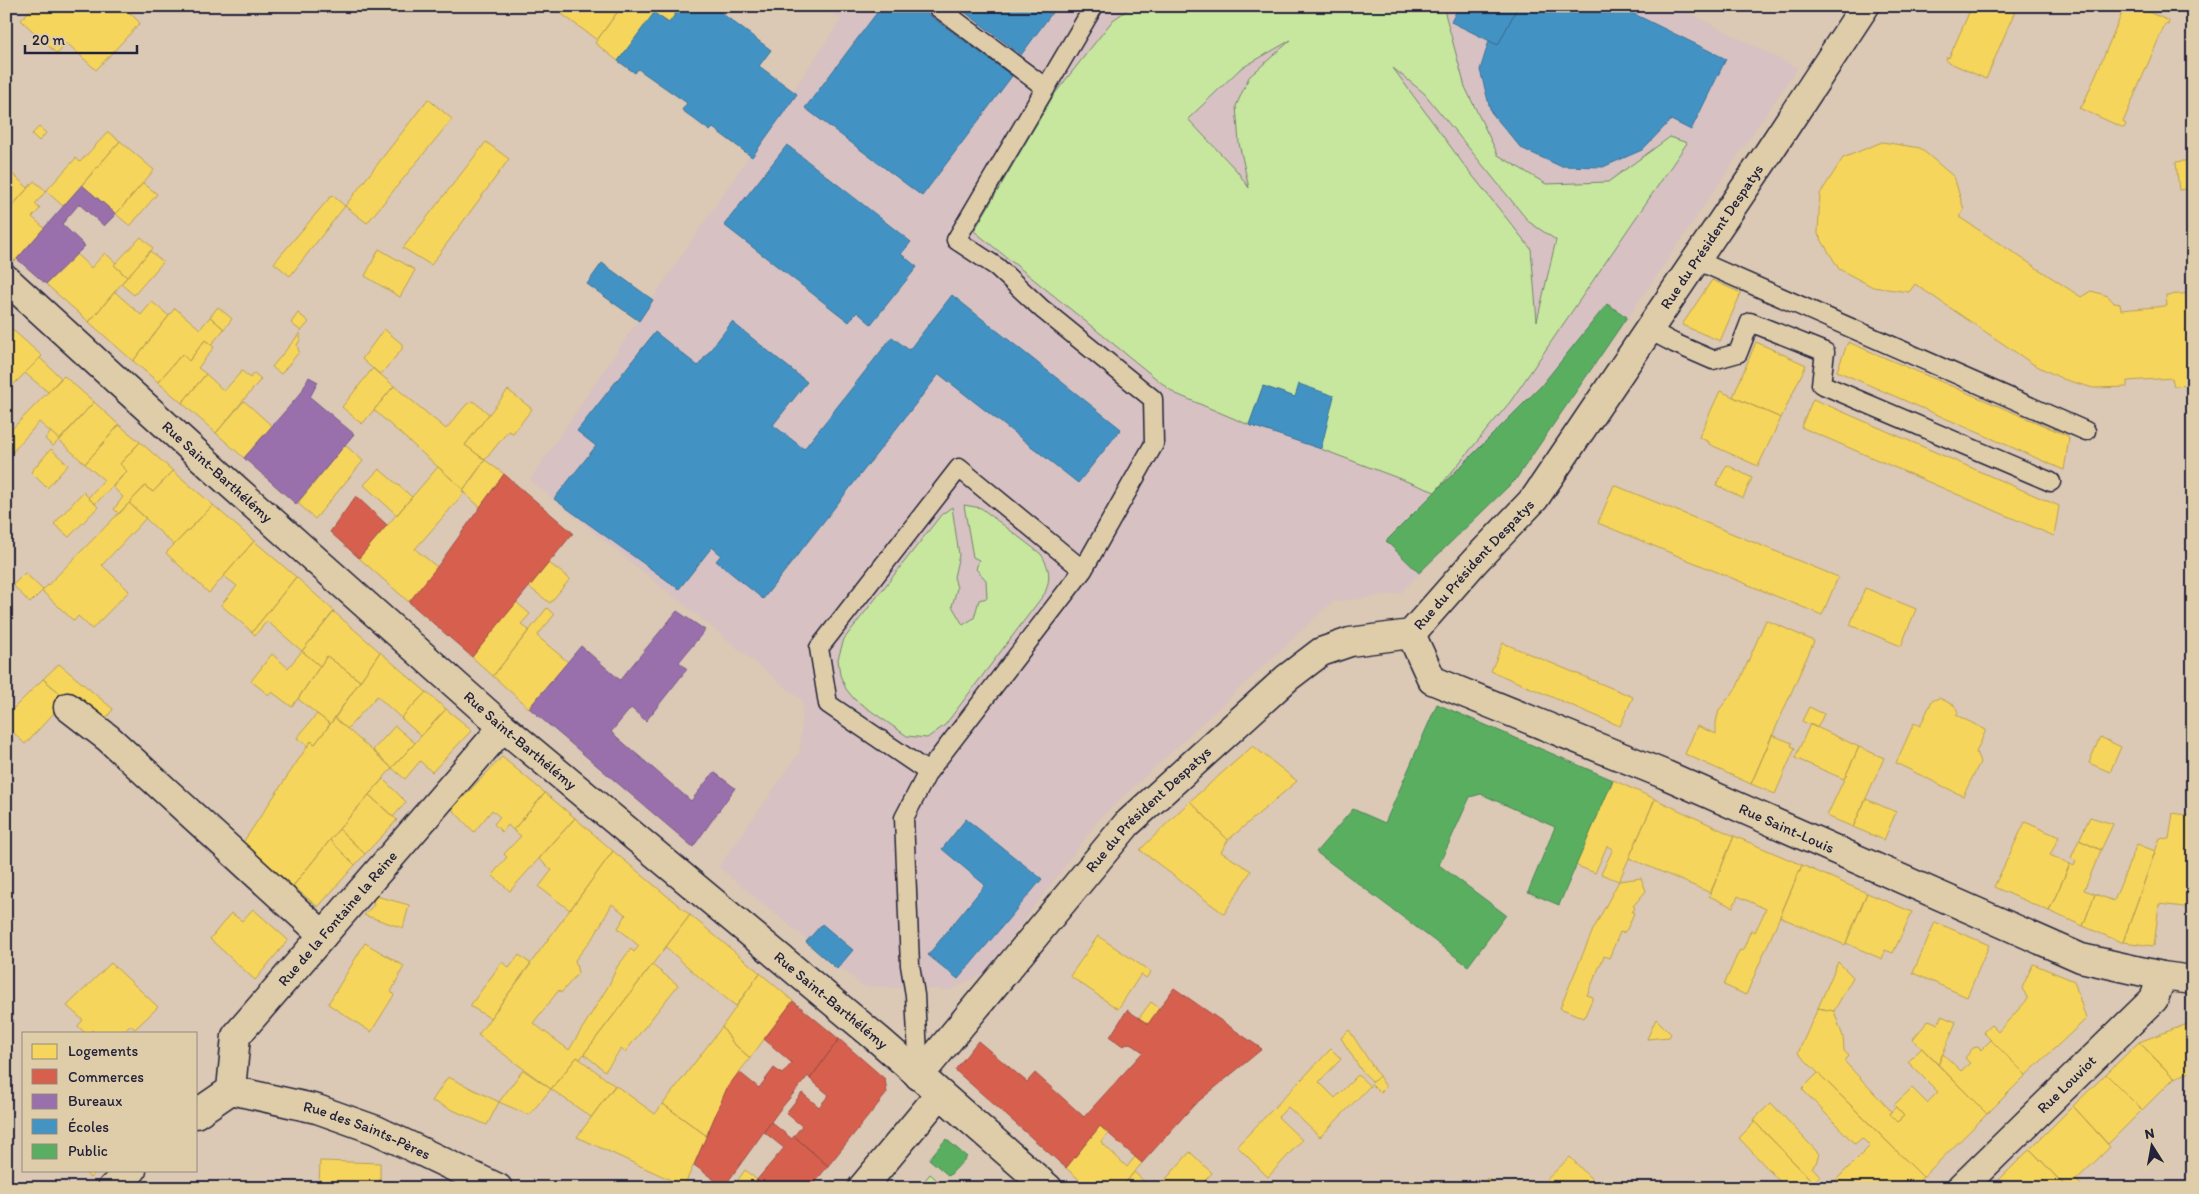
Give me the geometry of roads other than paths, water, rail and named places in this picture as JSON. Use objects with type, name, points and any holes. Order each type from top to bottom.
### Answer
[{"type":"street","name":"Rue du Président Despatys","points":[[919,1076],[1127,824],[1287,678],[1321,652],[1350,642],[1411,634],[1475,561],[1535,498],[1865,6]]},
{"type":"street","name":"Rue Saint-Barthélémy","points":[[6,279],[227,481],[503,727],[880,1041],[1048,1188]]},
{"type":"street","name":"Rue Saint-Louis","points":[[1411,634],[1432,680],[1666,775],[2081,958],[2162,976],[2193,980]]},
{"type":"street","points":[[68,707],[108,738],[323,936]]},
{"type":"street","name":"Rue de la Fontaine la Reine","points":[[231,1090],[236,1036],[503,727]]},
{"type":"street","name":"Rue Louviot","points":[[1961,1188],[2154,999],[2162,976]]},
{"type":"street","points":[[198,1113],[231,1090]]},
{"type":"street","name":"Rue des Saints-Pères","points":[[231,1090],[317,1108],[376,1130],[498,1188]]},
{"type":"street","points":[[862,1188],[940,1094]]},
{"type":"street","points":[[112,1188],[130,1172]]},
{"type":"lane","points":[[936,6],[1046,88]]},
{"type":"lane","points":[[919,1076],[915,995],[910,965],[904,818],[928,772],[1083,570],[1154,444],[1153,399],[1042,309],[997,267],[956,240],[1094,6]]},
{"type":"lane","points":[[1696,260],[2086,431]]},
{"type":"lane","points":[[1649,330],[1713,360],[1738,353],[1750,322],[1825,352],[1821,384],[2051,482]]},
{"type":"lane","points":[[928,772],[828,704],[819,648],[825,640],[959,468],[1083,570]]}]
